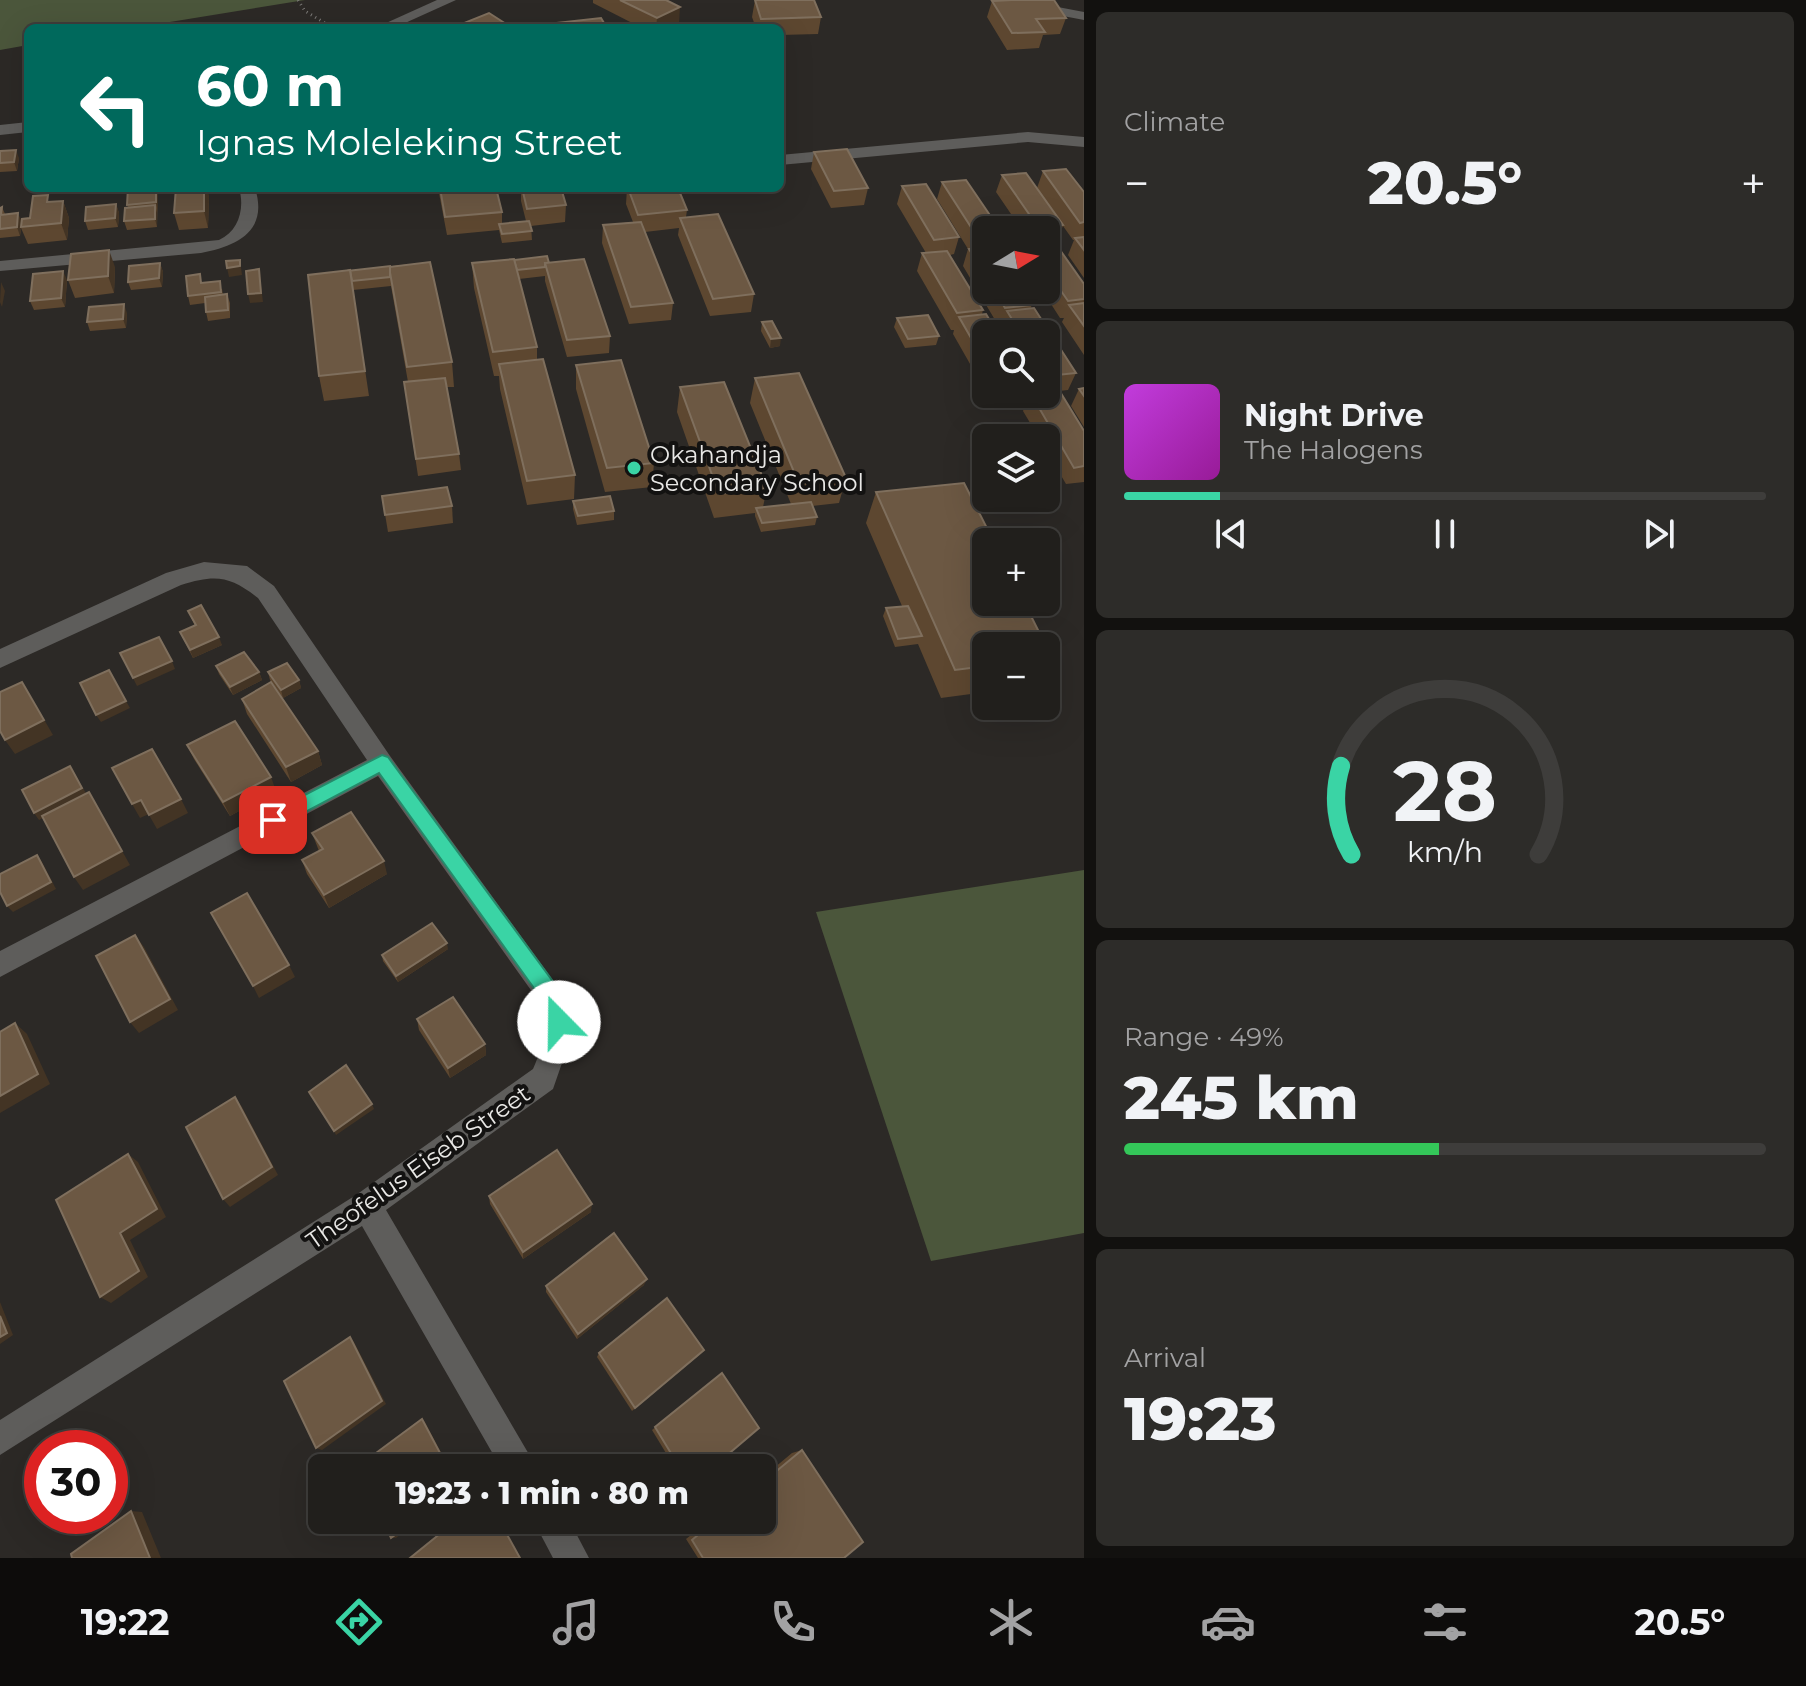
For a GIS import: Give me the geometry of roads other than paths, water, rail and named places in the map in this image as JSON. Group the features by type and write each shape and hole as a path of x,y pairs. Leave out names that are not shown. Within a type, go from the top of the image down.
{"street":[{"path":"404,24 449,0"},
{"path":"1000,0 1084,16"},
{"path":"0,130 24,127"},
{"path":"784,160 1028,137 1084,142"},
{"path":"0,266 201,248 233,239 247,220 249,192"},
{"name":"Theofelus Eiseb Street","path":"0,659 174,579 204,570 240,572 266,592 382,763 550,994 559,1022 558,1049 543,1079 367,1206 0,1439"},
{"path":"0,965 382,763"},
{"path":"367,1206 512,1454"},
{"path":"558,1534 572,1558"}],"place":[{"name":"Okahandja Secondary School","path":"634,468"}]}
